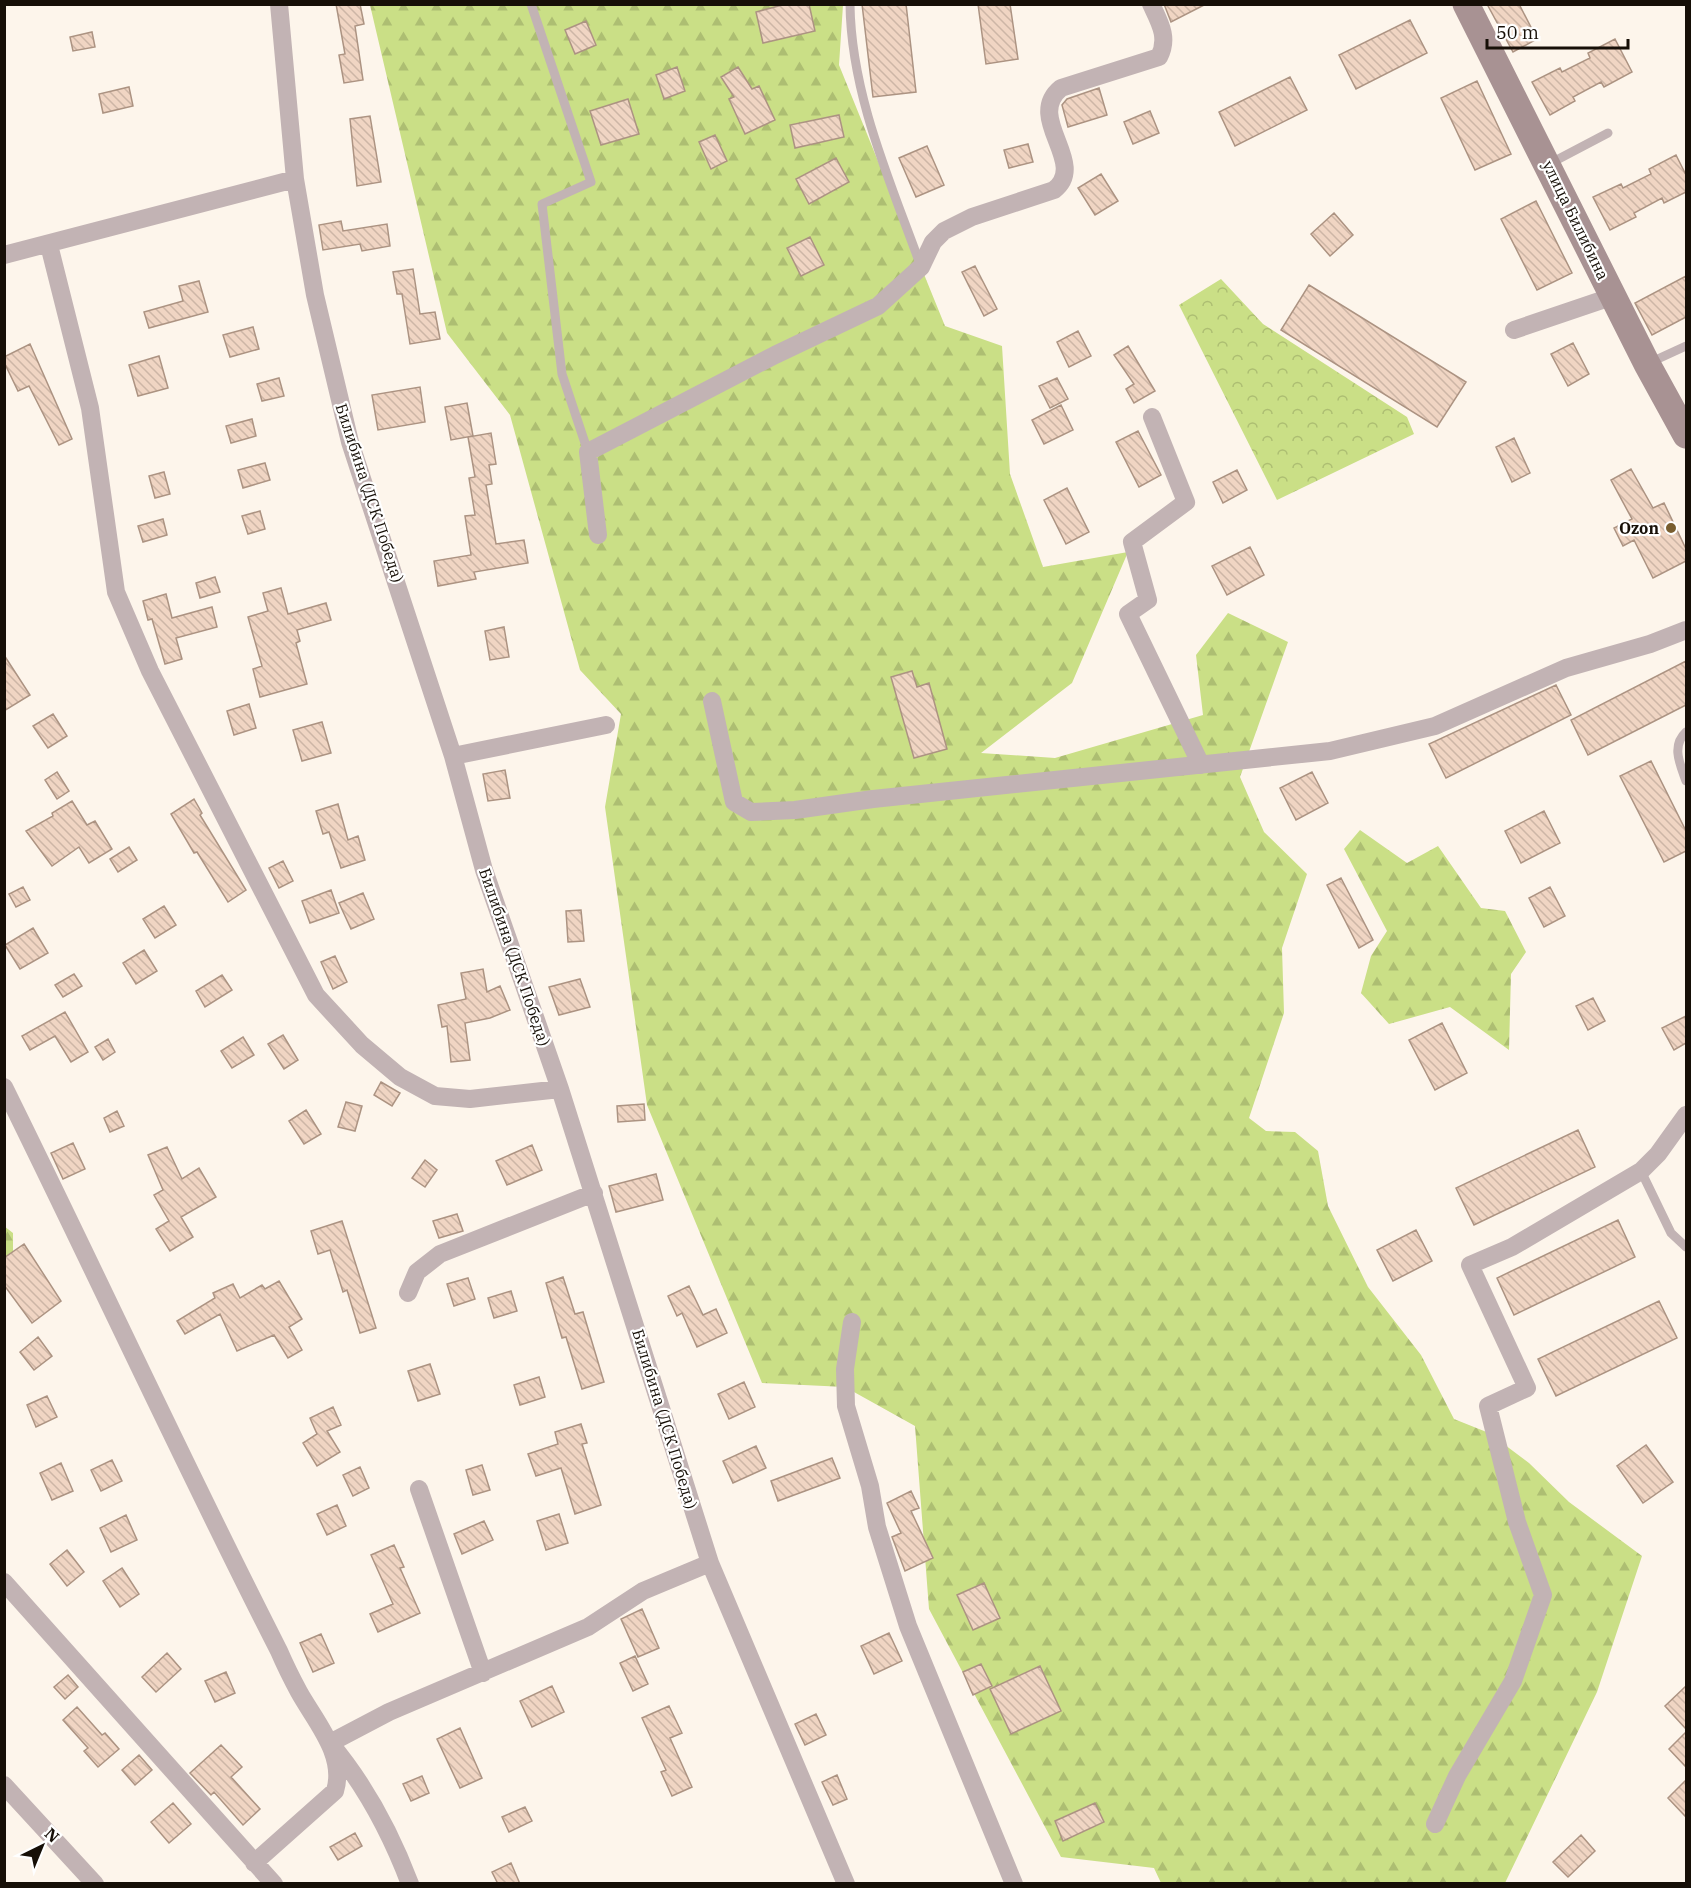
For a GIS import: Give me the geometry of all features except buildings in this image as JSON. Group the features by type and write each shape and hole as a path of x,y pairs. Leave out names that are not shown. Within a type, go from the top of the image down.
{"main road":[{"name":"улица Билибина","path":"1466,4 1549,164 1647,364 1686,435"}],"street":[{"name":"Билибина (ДСК Победа)","path":"279,4 295,179 315,295 350,442 453,756 484,870 594,1193 710,1563 846,1884"},
{"path":"598,535 588,452 775,355 878,306 909,281 921,267 933,242 944,231 972,217 1054,190 1062,184 1066,173 1047,108 1052,96 1061,88 1159,57 1165,46 1163,30 1151,4"},
{"path":"4,255 295,179"},
{"path":"49,245 90,408 116,592 150,671 316,995 362,1045 400,1077 435,1096 470,1099 560,1089"},
{"path":"1514,330 1614,296"},
{"path":"1152,417 1186,502 1132,542 1148,600 1128,614 1201,765"},
{"path":"712,701 734,802 751,812 795,810 873,799 1330,751 1435,726 1566,668 1650,644 1686,630"},
{"path":"453,756 606,725"},
{"path":"4,1087 111,1302 223,1541 299,1692 330,1743 356,1773 376,1806 410,1884"},
{"path":"1435,1824 1456,1776 1513,1681 1543,1595 1517,1522 1488,1406 1527,1388 1470,1265 1512,1247 1641,1172 1658,1154 1686,1115"},
{"path":"408,1293 417,1272 440,1254 594,1193"},
{"path":"852,1322 845,1369 846,1406 870,1486 877,1527 908,1626 1014,1884"},
{"path":"418,1490 483,1673"},
{"path":"330,1743 389,1712 588,1627 643,1592 710,1563"},
{"path":"4,1582 274,1884"},
{"path":"254,1863 334,1791 339,1778 330,1743"},
{"path":"4,1785 95,1884"}],"lane":[{"path":"531,4 591,182 542,204 562,374 588,452"},
{"path":"850,4 850,28 871,129 921,267"},
{"path":"1549,164 1608,133"},
{"path":"1647,364 1686,346"},
{"path":"1686,732 1677,748 1686,781"},
{"path":"1641,1172 1671,1233 1686,1247"}],"green space":[{"path":"370,5 843,5 839,65 945,326 1002,346 1010,474 1043,567 1128,552 1072,683 981,753 1055,758 1203,715 1196,655 1228,613 1288,642 1240,777 1264,832 1307,874 1282,948 1284,1013 1249,1118 1266,1131 1295,1132 1318,1151 1328,1206 1368,1287 1421,1355 1454,1419 1489,1433 1529,1463 1569,1502 1642,1556 1597,1692 1505,1883 1161,1883 1154,1868 1061,1857 929,1609 915,1426 845,1387 762,1383 647,1105 605,807 621,714 580,670 510,415 447,333"},
{"path":"1221,279 1263,324 1407,417 1414,434 1277,500 1179,305"},
{"path":"1360,830 1407,863 1438,846 1481,908 1505,911 1526,952 1511,974 1509,1050 1450,1007 1389,1024 1361,993 1371,956 1387,931 1344,849"},
{"path":"4,1226 13,1233 13,1256 4,1259"}],"place":[{"name":"Ozon","path":"1671,528"}]}
